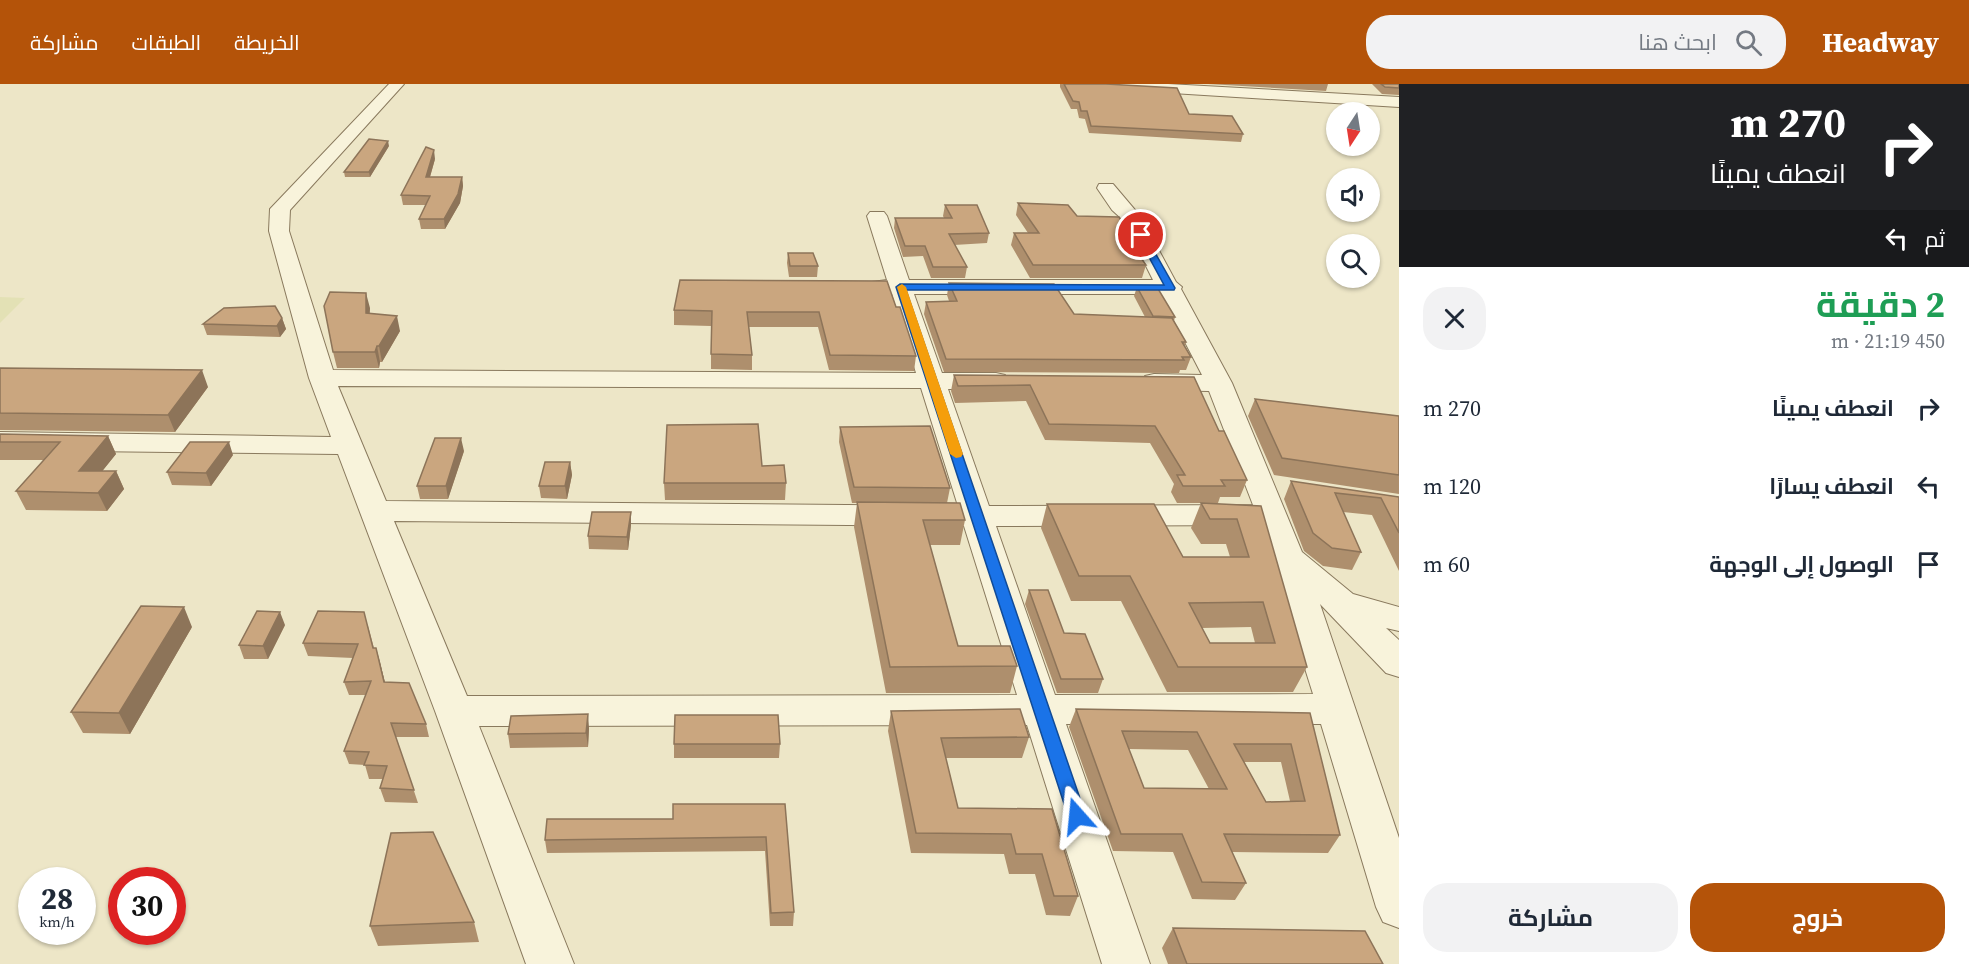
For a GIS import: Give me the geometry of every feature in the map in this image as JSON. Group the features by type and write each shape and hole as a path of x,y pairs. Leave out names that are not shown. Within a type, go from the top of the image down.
{"street":[{"path":"397,84 280,209 279,231 322,378 454,711 550,964"},
{"path":"1092,84 1399,102"},
{"path":"1106,188 1119,206 1131,217 1219,383 1288,557 1334,709 1399,907"},
{"path":"877,216 1126,964"},
{"path":"865,287 1170,288"},
{"path":"322,378 1015,381"},
{"path":"1135,382 1219,383"},
{"path":"0,441 350,446"},
{"path":"1260,484 1295,489"},
{"path":"376,511 978,516 1272,515"},
{"path":"1288,557 1341,603 1399,663"},
{"path":"1341,603 1399,619"},
{"path":"454,711 1334,709"}],"shaded area":[{"path":"0,297 25,298 0,323"}],"building":[{"path":"1064,84 1177,88 1189,114 1232,116 1243,134 1091,126 1087,111 1081,111 1079,102 1073,101"},
{"path":"1381,84 1399,84 1399,88 1385,87"},
{"path":"369,139 388,141 369,172 344,172"},
{"path":"426,147 434,150 426,177 462,177 458,194 444,219 419,219 430,196 401,195"},
{"path":"1018,203 1068,205 1077,216 1119,217 1132,241 1129,241 1146,265 1033,265 1014,233 1039,233"},
{"path":"945,205 977,205 989,233 949,234 967,267 933,267 925,246 905,246 895,218 952,218"},
{"path":"788,253 813,253 818,266 790,266"},
{"path":"680,280 887,281 896,307 900,307 916,356 830,355 819,312 747,312 752,355 711,354 712,311 674,310"},
{"path":"949,283 1054,284 1074,314 1172,318 1186,342 1182,342 1191,357 1182,357 1184,360 946,359 926,302 957,301"},
{"path":"1137,287 1157,287 1175,317 1153,316"},
{"path":"330,292 366,293 366,313 397,316 375,352 333,352 324,306"},
{"path":"275,306 282,318 277,326 203,324 224,308"},
{"path":"0,368 202,370 168,415 0,413"},
{"path":"954,375 1194,377 1219,431 1224,431 1247,480 1221,480 1225,486 1183,486 1177,475 1185,475 1155,426 1049,424 1030,385 958,386"},
{"path":"1255,399 1399,416 1399,475 1282,458"},
{"path":"758,424 762,466 784,465 786,483 664,483 667,425"},
{"path":"930,426 950,488 854,487 840,427"},
{"path":"0,434 108,436 79,471 116,471 98,493 16,491 60,442 0,442"},
{"path":"435,438 461,438 446,486 417,486"},
{"path":"190,442 229,442 206,473 167,472"},
{"path":"545,462 570,462 565,486 539,486"},
{"path":"1291,481 1399,497 1399,533 1381,498 1335,493 1361,552 1332,548 1313,533"},
{"path":"857,502 960,503 965,520 923,520 958,646 1010,646 1017,666 890,667"},
{"path":"1201,503 1261,506 1307,667 1178,667 1130,576 1079,576 1047,504 1154,504 1183,557 1249,557 1237,519 1210,519","holes":["1263,602 1275,643 1210,643 1189,603"]},
{"path":"592,512 631,512 627,537 588,536"},
{"path":"1029,590 1048,590 1064,633 1085,634 1103,679 1061,679"},
{"path":"141,606 184,607 119,713 71,712"},
{"path":"257,611 280,612 263,646 239,645"},
{"path":"318,611 364,612 384,682 409,683 426,724 391,723 414,790 380,788 387,766 364,765 369,752 344,751 371,681 344,682 358,644 303,643"},
{"path":"1020,709 1029,737 941,738 958,808 1052,809 1078,896 1054,896 1042,854 1016,854 1011,834 916,833 891,711"},
{"path":"1076,709 1310,713 1340,835 1224,834 1246,883 1202,882 1182,834 1121,834","holes":["1122,731 1197,732 1227,789 1144,788","1234,744 1291,744 1305,801 1266,802"]},
{"path":"588,714 586,733 508,734 511,716"},
{"path":"675,715 778,715 780,744 674,744"},
{"path":"673,804 785,804 794,912 771,913 766,837 545,840 547,819 673,819"},
{"path":"433,832 474,922 370,926 391,833"},
{"path":"1173,928 1365,931 1383,964 1187,964"}],"slow traffic":[{"path":"902,287 900,287 956,454"}],"route":[{"path":"1077,816 900,287 1170,288 1141,235"}]}
